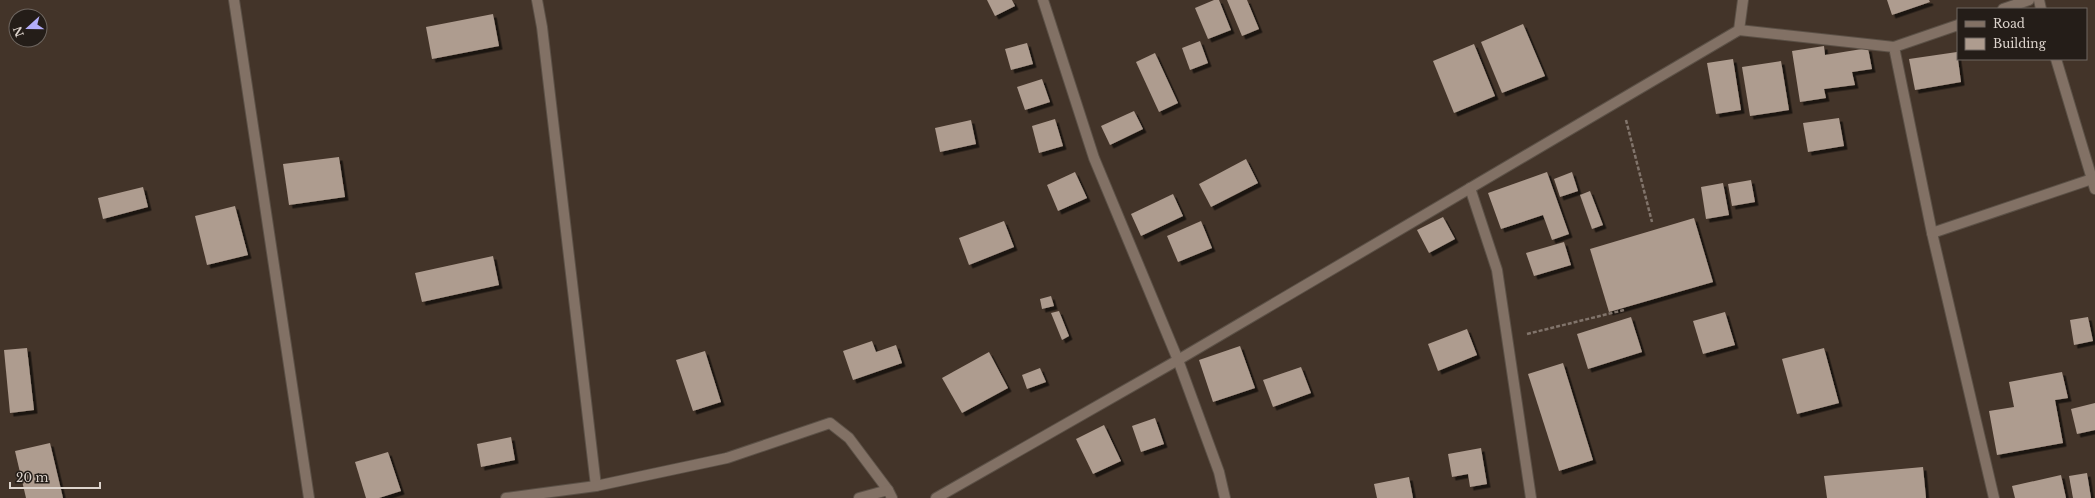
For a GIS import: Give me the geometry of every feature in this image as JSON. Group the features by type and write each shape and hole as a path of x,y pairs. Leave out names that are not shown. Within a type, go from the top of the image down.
{"street":[{"path":"234,0 309,498"},
{"path":"537,0 542,27 596,486"},
{"path":"1043,0 1094,158 1178,360 1219,472 1225,498"},
{"path":"1739,30 1743,0"},
{"path":"2006,8 2029,0"},
{"path":"936,498 1178,360 1739,30 1894,47 1957,25"},
{"path":"1894,47 1932,233 1994,498"},
{"path":"1932,233 2094,182 2056,60"},
{"path":"1470,188 1497,270 1531,498"},
{"path":"506,498 596,486 727,458 830,423 849,438 890,494 860,498"}],"path":[{"path":"1621,100 1652,222"},
{"path":"1507,338 1624,310"}],"building":[{"path":"987,0 1012,0 1015,6 995,16"},
{"path":"1214,0 1219,0 1231,30 1208,39 1195,8"},
{"path":"1227,0 1247,0 1259,29 1242,36"},
{"path":"1887,0 1929,0 1930,2 1892,15"},
{"path":"493,14 499,46 432,59 426,27"},
{"path":"1523,24 1545,76 1502,93 1481,42"},
{"path":"1200,41 1208,63 1190,70 1182,48"},
{"path":"1027,43 1033,64 1011,70 1005,49"},
{"path":"1474,44 1495,96 1454,113 1433,61"},
{"path":"1824,46 1825,55 1868,48 1872,69 1852,72 1855,85 1824,89 1826,98 1800,102 1792,51"},
{"path":"1957,52 1961,82 1915,90 1909,59"},
{"path":"1155,53 1178,103 1159,112 1136,62"},
{"path":"1733,59 1741,110 1716,114 1707,63"},
{"path":"1781,61 1789,110 1750,116 1742,67"},
{"path":"1042,79 1050,102 1025,110 1017,87"},
{"path":"1134,111 1143,129 1110,145 1101,126"},
{"path":"1839,118 1844,146 1808,152 1803,123"},
{"path":"1055,119 1063,146 1039,153 1032,126"},
{"path":"971,120 976,144 940,152 935,128"},
{"path":"339,157 345,197 289,205 283,164"},
{"path":"1246,159 1258,183 1211,207 1199,184"},
{"path":"1075,172 1087,198 1058,211 1047,185"},
{"path":"1547,172 1569,234 1552,240 1543,215 1501,229 1488,193"},
{"path":"1572,172 1578,191 1560,197 1554,179"},
{"path":"1751,180 1755,202 1732,206 1728,184"},
{"path":"1723,183 1729,215 1706,219 1701,187"},
{"path":"143,187 148,207 103,219 98,198"},
{"path":"1590,191 1603,225 1592,229 1580,195"},
{"path":"1173,194 1183,216 1141,236 1131,214"},
{"path":"235,206 248,255 207,265 195,216"},
{"path":"1443,217 1455,239 1429,253 1417,230"},
{"path":"1694,218 1713,282 1609,312 1590,249"},
{"path":"1004,221 1014,247 969,265 959,238"},
{"path":"1201,221 1212,248 1178,262 1167,236"},
{"path":"1564,242 1571,265 1534,276 1526,253"},
{"path":"493,256 499,285 422,302 415,273"},
{"path":"1051,296 1054,306 1042,309 1040,299"},
{"path":"1059,311 1069,336 1062,340 1051,313"},
{"path":"1725,312 1735,345 1703,354 1693,321"},
{"path":"1631,317 1642,352 1588,369 1577,334"},
{"path":"2088,317 2093,341 2074,345 2070,320"},
{"path":"1467,329 1477,355 1438,371 1428,344"},
{"path":"872,341 876,352 896,345 902,363 853,380 843,351"},
{"path":"1240,346 1255,388 1213,402 1199,360"},
{"path":"27,348 34,410 10,413 4,350"},
{"path":"1824,348 1839,403 1797,414 1782,359"},
{"path":"705,351 721,402 693,411 676,360"},
{"path":"989,352 1008,388 962,413 942,378"},
{"path":"1563,363 1593,460 1559,471 1528,374"},
{"path":"1301,367 1311,393 1273,407 1263,380"},
{"path":"1040,368 1046,382 1027,389 1022,375"},
{"path":"2062,372 2068,398 2055,400 2063,443 1997,455 1989,411 2014,407 2009,382"},
{"path":"2095,403 2095,430 2077,434 2071,409"},
{"path":"1155,418 1164,444 1141,452 1132,426"},
{"path":"1104,425 1121,461 1093,474 1076,439"},
{"path":"511,437 515,460 481,467 477,444"},
{"path":"50,443 63,498 26,498 15,451"},
{"path":"1481,448 1487,484 1470,487 1468,474 1452,477 1448,454"},
{"path":"388,452 401,491 379,498 366,498 355,462"},
{"path":"1923,467 1926,498 1827,498 1824,476"},
{"path":"2087,473 2091,498 2073,498 2069,476"},
{"path":"2061,475 2066,498 2015,498 2012,486"},
{"path":"1409,477 1413,498 1377,498 1374,484"}]}
